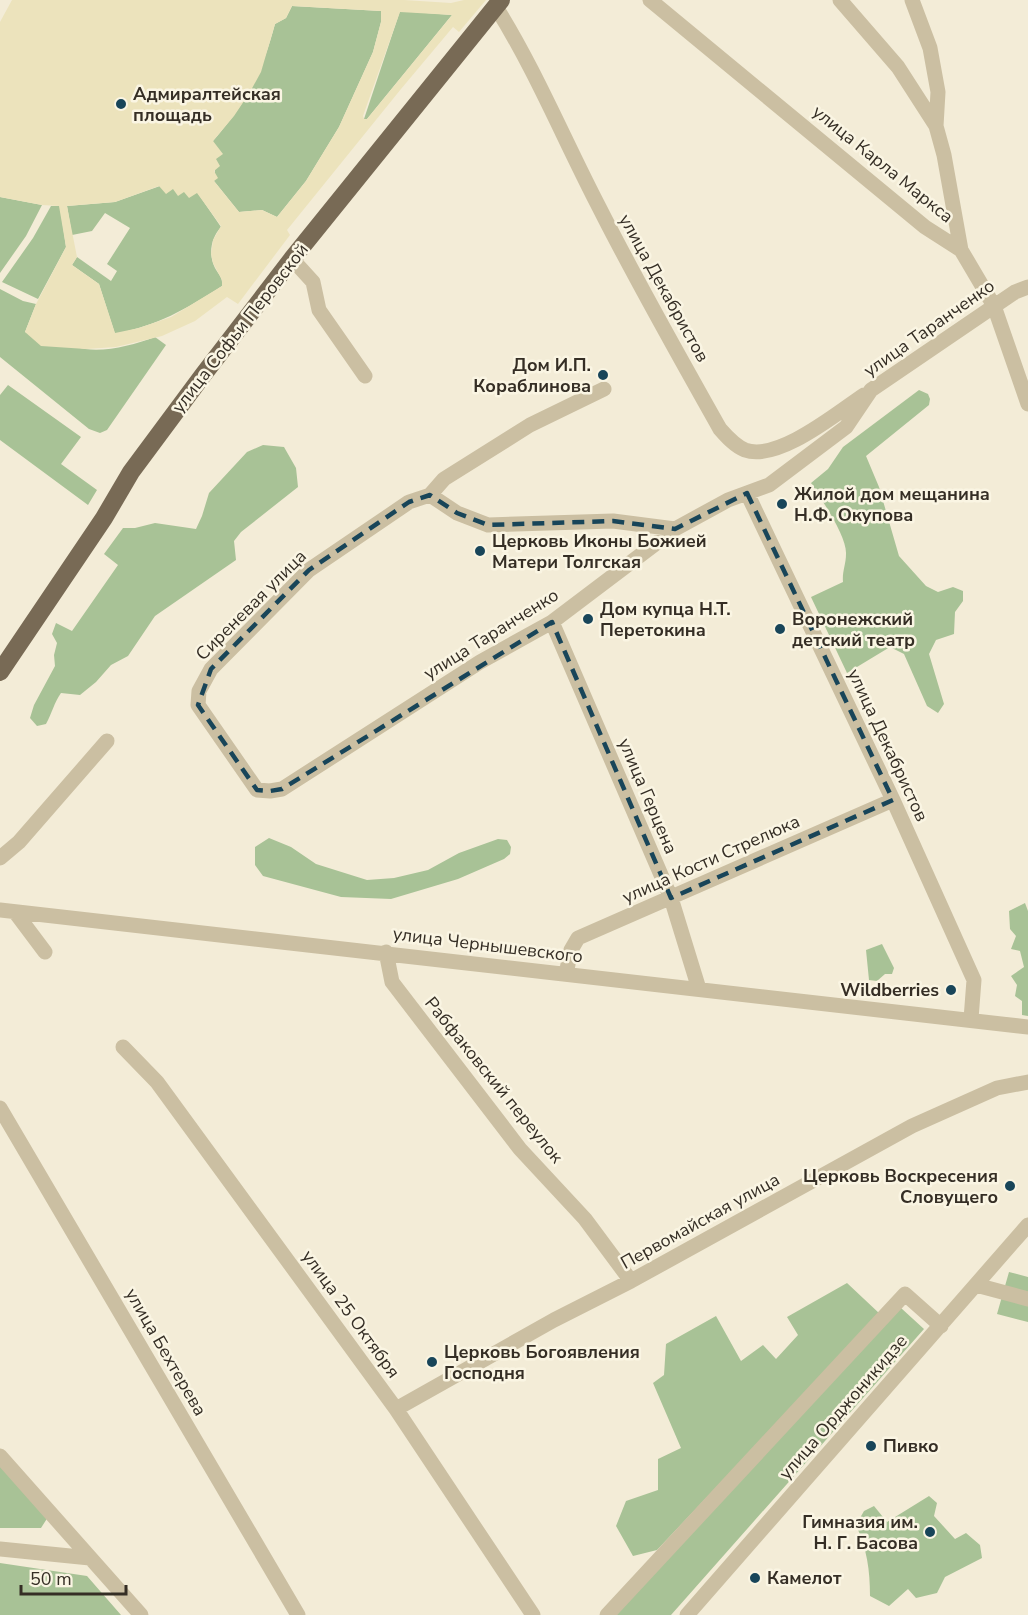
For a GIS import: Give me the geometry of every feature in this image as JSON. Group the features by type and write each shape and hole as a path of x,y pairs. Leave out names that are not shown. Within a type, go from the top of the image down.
{"main road":[{"name":"улица Софьи Перовской","path":"0,672 104,518 131,472 292,259 498,4"}],"street":[{"name":"улица Карла Маркса","path":"650,0 925,227 961,250 994,306 1028,404"},
{"path":"840,0 898,67 936,126 944,155 961,250"},
{"path":"912,0 930,48 938,92 936,126"},
{"name":"улица Декабристов","path":"498,4 652,310 720,429 732,442 745,450 761,452 789,445 871,390"},
{"path":"292,259 313,282 319,310 365,376"},
{"name":"улица Таранченко","path":"257,790 282,789 480,662 552,622 675,529 728,500 769,485 846,427 871,390 994,306 1028,287"},
{"name":"Сиреневая улица","path":"257,790 198,705 199,691 211,669 309,570 409,502 430,495 444,479 530,425 604,389"},
{"name":"улица Декабристов","path":"747,493 893,800 974,980 971,1019"},
{"path":"430,495 457,513 488,525 612,521 675,529"},
{"name":"улица Герцена","path":"552,622 670,898 699,989"},
{"path":"0,858 19,842 107,741"},
{"name":"улица Кости Стрелюка","path":"566,974 571,950 578,938 893,800"},
{"path":"7,911 45,952"},
{"name":"улица Чернышевского","path":"7,911 386,952 1028,1027"},
{"name":"Рабфаковский переулок","path":"386,952 392,982 520,1149 585,1219 631,1281"},
{"name":"улица 25 Октября","path":"123,1047 158,1082 396,1408 533,1615"},
{"name":"Первомайская улица","path":"396,1408 912,1126 998,1088 1028,1082"},
{"name":"улица Бехтерева","path":"0,1108 298,1615"},
{"name":"улица Орджоникидзе","path":"687,1615 1028,1225"},
{"path":"976,1285 1028,1299"},
{"name":"улица Орджоникидзе","path":"607,1615 905,1294 941,1326"},
{"path":"0,1456 141,1615"},
{"path":"0,1549 90,1558"}],"highlighted area":[{"path":"747,493 893,800 671,898 552,622 282,789 257,790 198,705 211,669 309,570 409,502 430,495 457,513 488,525 613,521 675,529"}],"green space":[{"path":"292,6 381,11 381,22 373,52 339,127 306,181 277,217 262,210 239,212 214,181 216,159 213,141 252,87 275,24 286,18"},
{"path":"400,11 452,15 367,119 364,119"},
{"path":"160,186 197,192 221,227 213,241 211,252 222,286 171,316 115,334 99,284 72,265 77,257 111,281 117,271 107,264 130,228 105,213 92,231 72,235 67,206 115,202"},
{"path":"0,197 42,205 26,236 0,273"},
{"path":"51,206 60,206 66,247 38,299 2,282 33,238"},
{"path":"0,289 23,301 36,304 25,332 85,349 102,350 120,347 155,337 166,345 107,430 100,433 89,429 0,357"},
{"path":"8,385 81,437 61,464 97,490 88,505 0,440 0,395"},
{"path":"919,390 928,394 929,405 866,456 879,487 899,556 926,586 938,592 953,587 963,591 963,601 955,612 954,634 936,640 929,654 944,704 938,713 927,706 904,654 890,647 847,673 811,597 843,582 846,554 838,528 811,483 828,469 843,447"},
{"path":"263,445 284,447 296,468 298,487 241,532 234,541 236,560 155,616 128,656 111,665 80,695 61,693 46,724 37,726 30,718 34,705 55,666 54,655 57,643 52,634 56,623 72,631 118,565 104,554 123,528 135,528 155,523 196,529 209,493 247,452"},
{"path":"269,838 291,847 316,864 367,880 394,878 428,870 459,853 498,839 507,840 511,847 510,854 504,859 458,879 391,899 341,897 263,876 255,865 255,847"},
{"path":"1025,903 1028,911 1028,1016 1022,1015 1022,1001 1015,996 1017,985 1011,976 1024,967 1020,951 1011,949 1016,936 1010,929 1009,911"},
{"path":"882,944 894,968 892,974 885,974 877,981 869,980 866,950"},
{"path":"1009,1272 1028,1277 1028,1322 997,1314"},
{"path":"847,1283 880,1314 657,1550 633,1556 616,1526 626,1501 658,1490 658,1459 681,1448 653,1383 664,1375 666,1344 716,1316 741,1361 763,1345 776,1359 798,1335 787,1317"},
{"path":"901,1308 924,1329 671,1615 613,1615"},
{"path":"0,1465 48,1517 41,1528 0,1528"},
{"path":"929,1496 937,1503 934,1516 955,1539 966,1533 980,1545 982,1558 945,1577 937,1593 916,1598 908,1589 889,1606 870,1596 867,1560 856,1525 864,1511 874,1506 887,1522"},
{"path":"0,1563 87,1576 121,1615 0,1615"}],"shaded area":[{"name":"Адмиралтейская площадь","path":"12,0 404,0 451,3 464,0 486,0 459,32 453,27 401,89 287,230 290,235 238,304 227,297 195,321 162,336 116,347 86,349 41,346 25,332 36,304 66,247 59,206 0,197 0,22","holes":["292,6 381,11 381,22 373,52 339,127 306,181 277,217 262,210 239,212 214,181 218,178 214,171 220,166 216,159 223,154 213,141 250,92 261,72 275,24 286,18","400,12 452,15 367,119 364,119 363,116","159,186 166,194 173,189 178,196 184,192 189,198 197,193 221,226 213,240 211,254 222,280 222,286 171,317 115,333 99,284 72,265 77,257 67,206 115,202"]}],"place":[{"name":"Адмиралтейская площадь","path":"121,104"},
{"name":"Дом И.П. Кораблинова","path":"603,375"},
{"name":"Жилой дом мещанина Н.Ф. Окупова","path":"782,504"},
{"name":"Церковь Иконы Божией Матери Толгская","path":"480,551"},
{"name":"Дом купца Н.Т. Перетокина","path":"588,619"},
{"name":"Воронежский детский театр","path":"780,629"},
{"name":"Wildberries","path":"951,990"},
{"name":"Церковь Воскресения Словущего","path":"1010,1186"},
{"name":"Церковь Богоявления Господня","path":"432,1362"},
{"name":"Пивко","path":"871,1446"},
{"name":"Гимназия им. Н. Г. Басова","path":"930,1532"},
{"name":"Камелот","path":"755,1578"}]}
